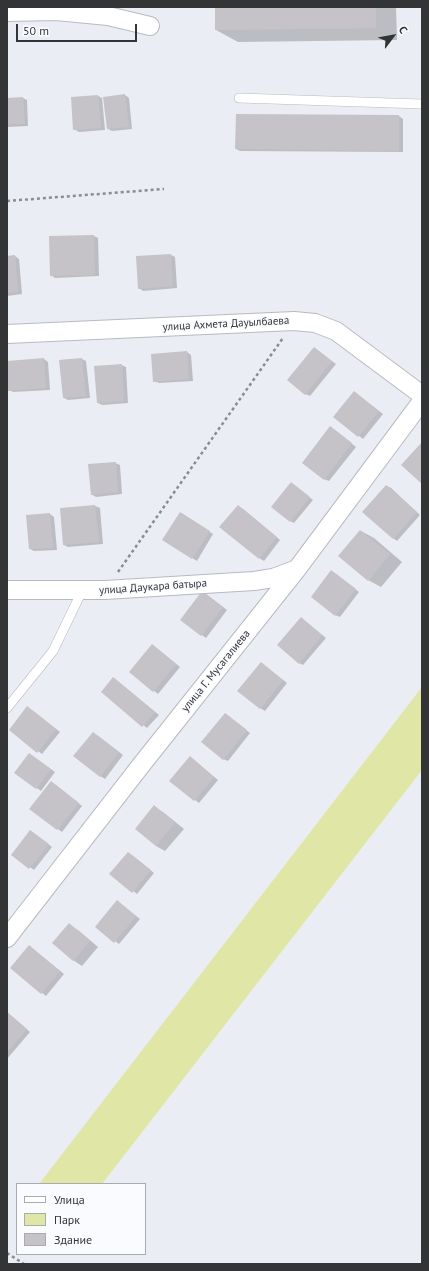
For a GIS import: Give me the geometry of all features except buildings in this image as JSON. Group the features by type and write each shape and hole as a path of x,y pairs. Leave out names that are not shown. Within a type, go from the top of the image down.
{"street":[{"path":"7,12 56,11 108,16 150,26"},
{"name":"улица Ахмета Дауылбаева","path":"7,334 294,321 315,323 336,331 422,395"},
{"name":"улица Г. Мусагалиева","path":"7,938 142,764 297,569 422,401"},
{"name":"улица Даукара батыра","path":"7,590 82,591 254,581 273,578 297,569"}],"lane":[{"path":"239,98 422,104"},
{"path":"7,708 53,651 82,591"}],"path":[{"path":"7,201 164,189"},
{"path":"104,590 240,400 294,321"},
{"path":"7,1254 24,1264"}],"green space":[{"path":"422,687 422,770 103,1183 40,1183"}]}
